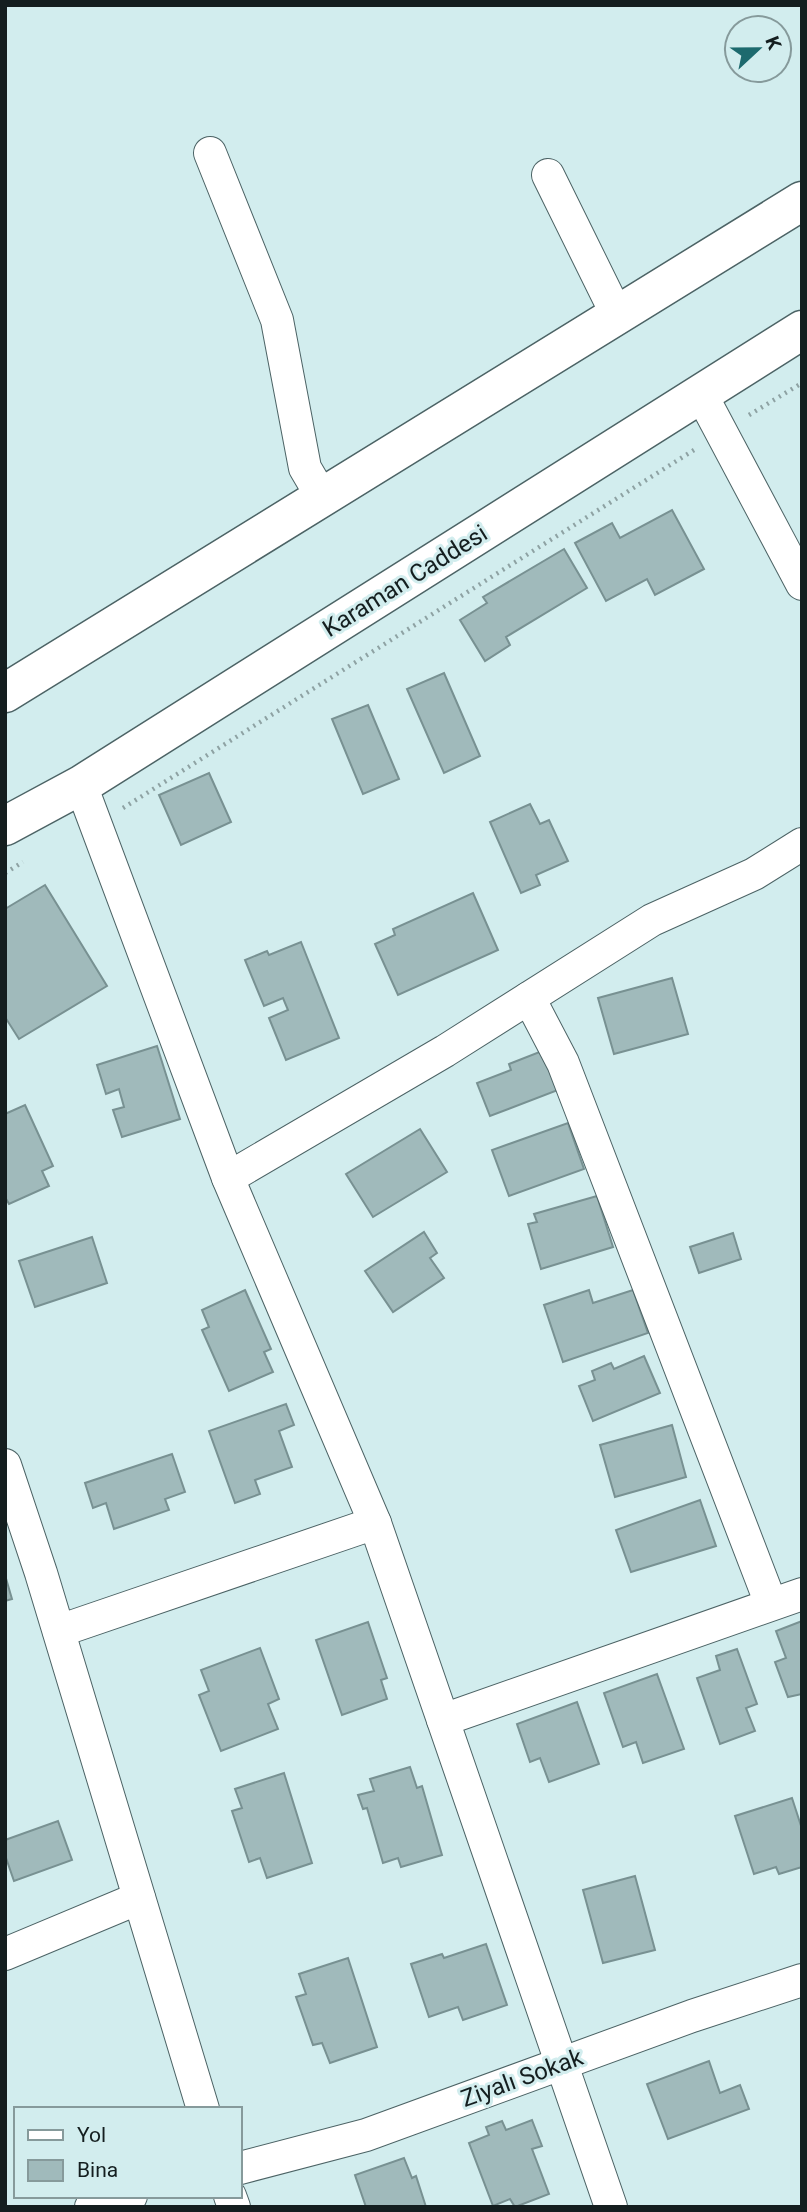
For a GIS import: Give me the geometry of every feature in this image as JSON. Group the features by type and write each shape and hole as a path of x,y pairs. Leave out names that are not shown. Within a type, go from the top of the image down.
{"highway":[{"path":"5,693 802,201"},
{"name":"Karaman Caddesi","path":"5,826 81,785 802,330"}],"street":[{"path":"210,153 277,320 305,468 322,498"},
{"path":"548,175 617,315"},
{"path":"701,394 802,584"},
{"path":"81,785 228,1178 375,1523 611,2207"},
{"path":"228,1178 529,998 652,920 754,874 802,844"},
{"path":"529,998 563,1063 771,1604"},
{"path":"5,1465 59,1631 202,2107"},
{"path":"59,1631 375,1523"},
{"path":"443,1720 802,1594"},
{"path":"5,1954 139,1898"},
{"name":"Ziyalı Sokak","path":"242,2167 366,2135 692,2016 802,1980"},
{"path":"91,2207 124,2198"}],"path":[{"path":"743,418 802,383"},
{"path":"127,806 689,453"}],"building":[{"path":"672,510 704,569 655,595 647,579 606,601 575,543 612,523 620,538"},
{"path":"564,549 587,588 506,637 510,645 485,661 460,620 487,603 483,597"},
{"path":"444,673 480,756 444,773 407,689"},
{"path":"368,705 399,779 363,794 332,719"},
{"path":"209,773 231,822 181,845 159,795"},
{"path":"530,804 540,824 549,820 568,861 536,875 540,885 521,893 490,822"},
{"path":"45,885 107,986 19,1039 5,1017 5,909"},
{"path":"473,893 498,950 398,995 375,944 395,935 393,929"},
{"path":"301,942 339,1038 286,1060 269,1018 288,1010 283,998 264,1006 245,960 267,951 269,955"},
{"path":"672,978 688,1034 614,1054 598,998"},
{"path":"157,1046 180,1119 122,1137 113,1110 124,1107 119,1089 106,1094 97,1065"},
{"path":"542,1051 558,1090 490,1116 477,1083 511,1070 509,1064"},
{"path":"25,1105 53,1166 42,1171 49,1186 9,1204 5,1197 5,1114"},
{"path":"568,1123 584,1169 509,1196 492,1150"},
{"path":"420,1129 447,1172 373,1217 346,1174"},
{"path":"597,1196 613,1247 541,1269 528,1224 537,1222 534,1214"},
{"path":"424,1232 437,1253 430,1258 444,1278 393,1312 365,1271"},
{"path":"733,1233 741,1259 699,1273 690,1247"},
{"path":"92,1237 107,1283 35,1307 19,1261"},
{"path":"245,1290 271,1349 264,1352 273,1372 229,1391 202,1330 209,1327 202,1310"},
{"path":"589,1290 593,1303 633,1290 648,1333 563,1362 544,1305"},
{"path":"644,1356 660,1393 593,1421 579,1386 595,1380 592,1371 611,1363 614,1369"},
{"path":"286,1404 294,1425 279,1431 292,1467 255,1480 260,1494 235,1503 209,1431"},
{"path":"672,1425 686,1477 615,1497 600,1445"},
{"path":"172,1454 185,1492 165,1499 169,1510 114,1529 106,1503 93,1508 85,1483"},
{"path":"700,1500 716,1546 631,1572 616,1530"},
{"path":"5,1575 12,1599 5,1601"},
{"path":"802,1621 802,1694 788,1697 775,1662 786,1658 776,1631"},
{"path":"368,1622 387,1678 381,1680 387,1699 342,1715 316,1640"},
{"path":"260,1648 279,1699 268,1704 278,1729 221,1751 199,1695 209,1691 201,1670"},
{"path":"737,1649 757,1704 746,1708 755,1731 720,1744 697,1678 720,1670 716,1656"},
{"path":"657,1674 684,1749 643,1763 636,1742 623,1747 604,1693"},
{"path":"577,1702 599,1764 549,1782 540,1758 530,1762 517,1724"},
{"path":"410,1767 417,1788 422,1786 442,1855 401,1867 398,1858 383,1863 367,1808 363,1809 358,1795 374,1791 370,1779"},
{"path":"284,1773 312,1863 267,1878 260,1858 249,1862 232,1811 242,1808 235,1789"},
{"path":"792,1798 802,1829 802,1867 779,1874 776,1867 754,1874 735,1816"},
{"path":"58,1821 72,1860 14,1881 5,1855 5,1840"},
{"path":"635,1876 655,1950 603,1963 583,1890"},
{"path":"486,1944 507,2005 463,2020 458,2007 429,2017 411,1964 442,1954 444,1958"},
{"path":"348,1958 377,2047 330,2063 322,2043 313,2045 296,1997 306,1994 299,1974"},
{"path":"709,2061 720,2093 740,2085 749,2109 668,2139 647,2084"},
{"path":"532,2120 542,2146 532,2149 549,2194 515,2207 510,2199 493,2206 469,2143 489,2135 486,2127 502,2121 506,2130"},
{"path":"404,2158 412,2178 416,2176 426,2207 366,2207 355,2175"}]}
